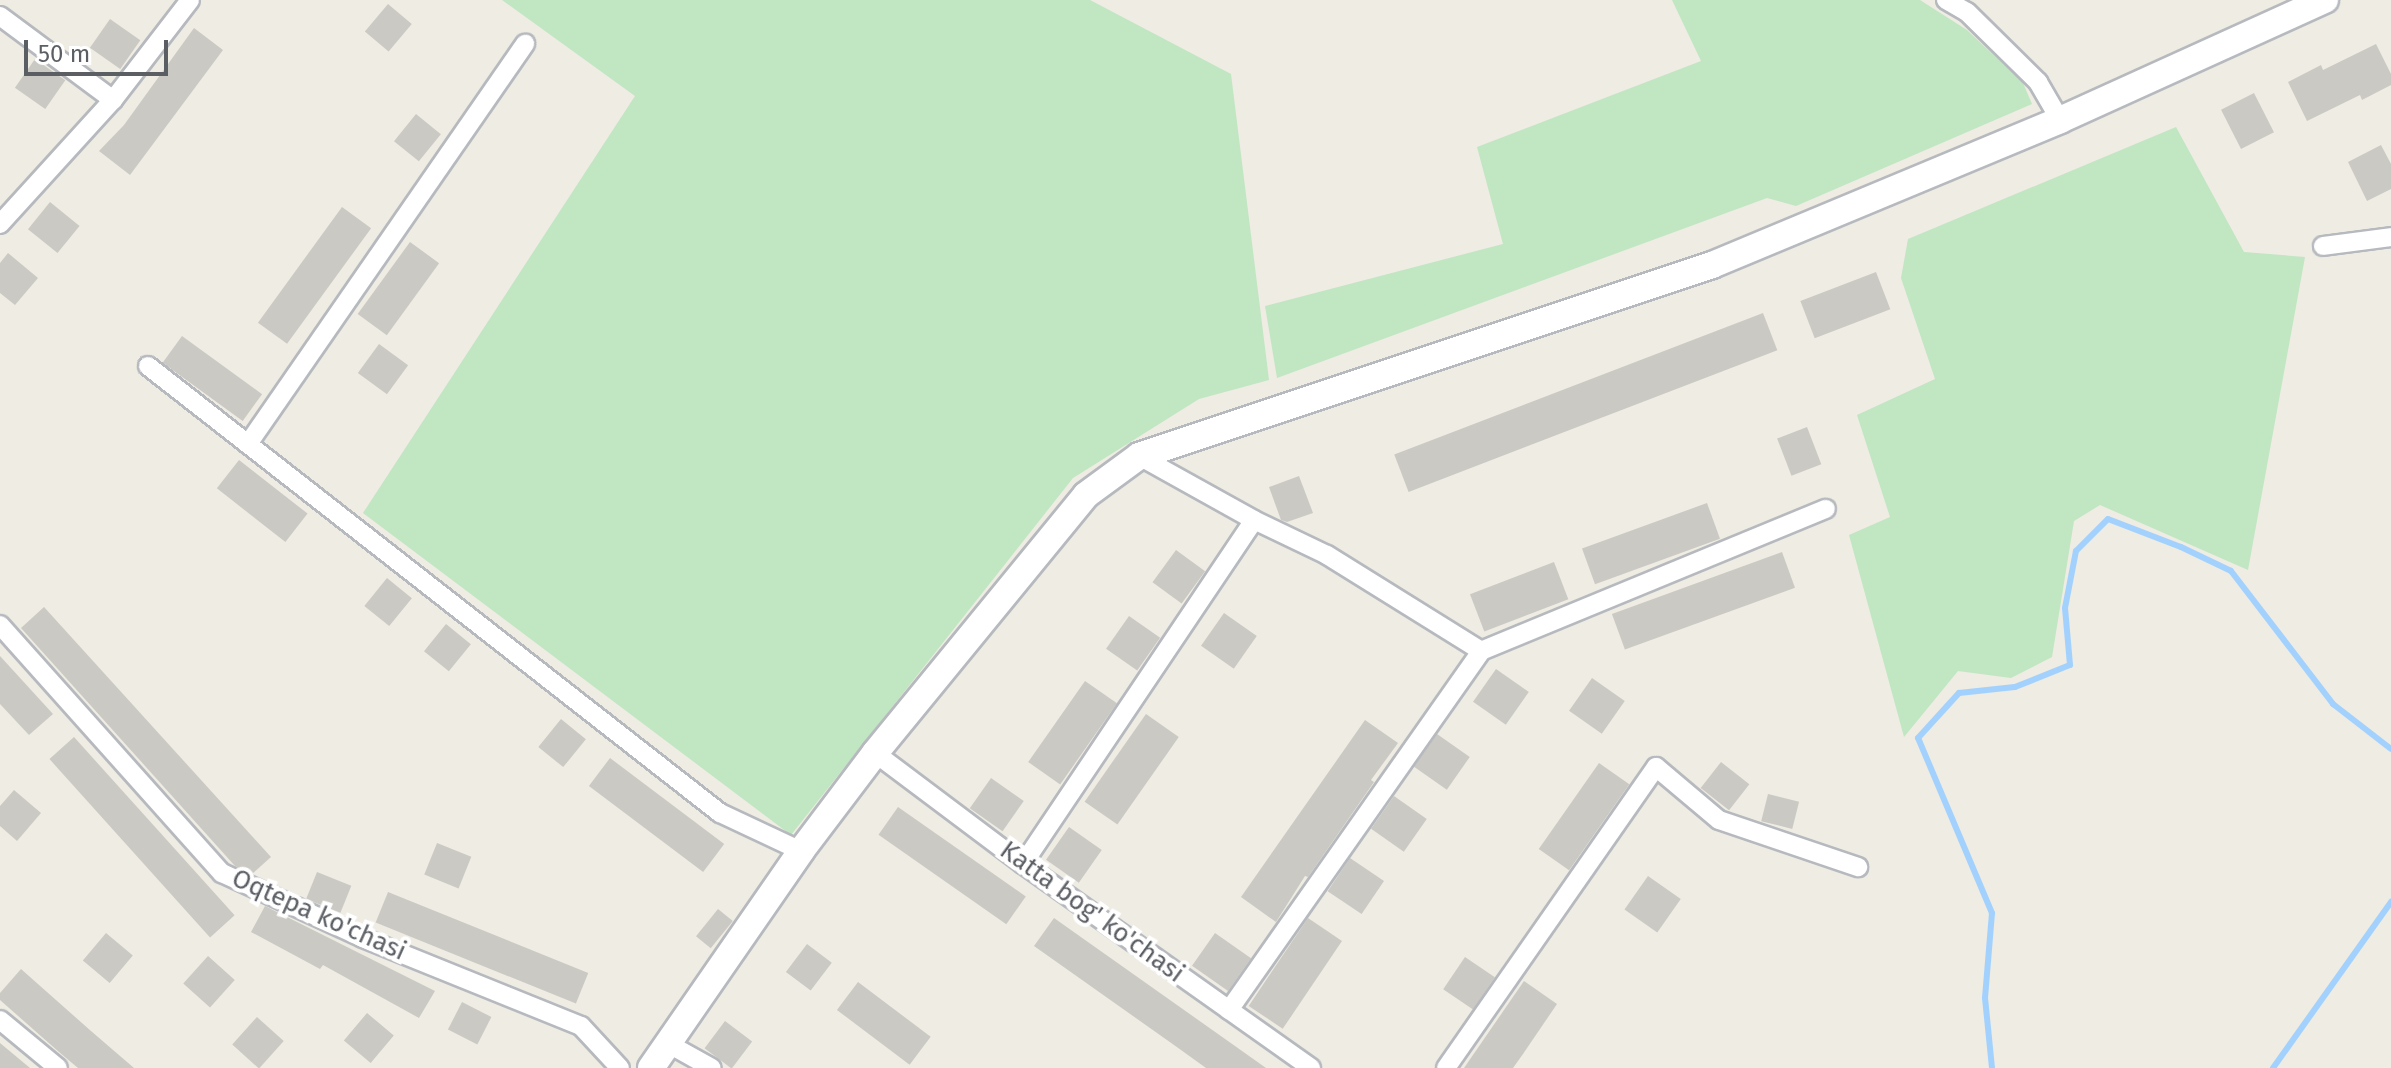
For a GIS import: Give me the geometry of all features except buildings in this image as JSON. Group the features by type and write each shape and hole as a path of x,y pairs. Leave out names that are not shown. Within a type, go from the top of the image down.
{"main road":[{"path":"659,1060 801,851 875,753 1086,495 1139,456 1712,265 2060,120 2325,0"}],"street":[{"path":"0,224 113,100 190,0"},
{"path":"1946,0 1967,12 2038,82 2060,120"},
{"path":"0,16 113,100"},
{"path":"248,444 525,44"},
{"path":"2323,246 2391,237"},
{"path":"148,366 720,813 801,851"},
{"path":"1139,456 1254,520 1327,555 1481,651"},
{"path":"1229,1010 1481,651 1826,509"},
{"path":"1023,864 1254,520"},
{"name":"Oqtepa ko'chasi","path":"0,625 222,873 363,938 581,1026 620,1068"},
{"name":"Katta bog' ko'chasi","path":"875,753 1023,864 1311,1068"},
{"path":"1446,1068 1656,767 1719,820 1858,867"},
{"path":"0,1020 58,1068"},
{"path":"659,1060 712,1068"}],"green space":[{"path":"502,0 1090,0 1231,74 1269,380 1199,399 1073,478 791,835 363,513 635,96"},
{"path":"1672,0 1920,0 1967,30 2023,83 2032,104 1796,206 1767,198 1277,378 1265,306 1503,244 1477,147 1701,61"},
{"path":"2176,127 2244,252 2305,257 2248,570 2100,505 2074,521 2052,657 2011,678 1958,671 1904,737 1849,535 1890,517 1857,415 1935,379 1901,278 1908,239"}],"waterway":[{"path":"1992,1068 1985,998 1992,913 1918,738 1959,693 2015,687 2070,665 2065,608 2076,551 2108,519 2181,547 2231,571 2333,704 2391,749"},
{"path":"2273,1068 2391,902"}]}
